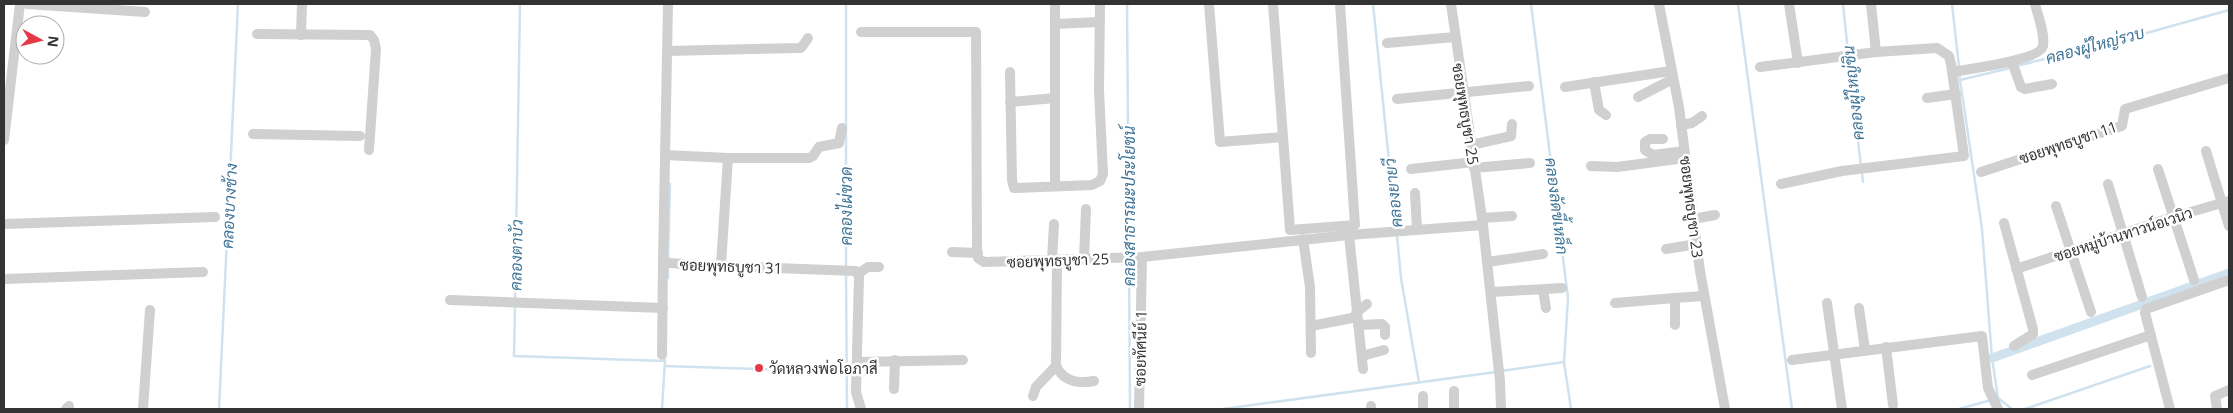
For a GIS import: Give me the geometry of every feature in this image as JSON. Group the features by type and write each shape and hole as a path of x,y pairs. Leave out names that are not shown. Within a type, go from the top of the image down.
{"street":[{"path":"4,140 20,4"},
{"path":"27,4 145,12"},
{"path":"301,35 302,4"},
{"name":"ซอยพุทธบูชา 31","path":"668,4 665,155 666,262 851,271"},
{"path":"1055,4 1056,186"},
{"path":"1010,72 1012,184 1014,188 1092,185 1101,179 1103,174 1099,90 1100,4"},
{"path":"1209,4 1220,142 1284,137"},
{"path":"1273,4 1290,230 1355,225 1340,4"},
{"name":"ซอยพุทธบูชา 25","path":"1451,4 1454,37 1491,292 1501,409"},
{"name":"ซอยพุทธบูชา 23","path":"1659,4 1681,126 1704,296 1725,409"},
{"path":"1789,4 1798,63"},
{"path":"1870,4 1876,52"},
{"path":"1952,71 2012,62 2038,54 2042,48 2043,39 2035,4"},
{"path":"1054,24 1100,22"},
{"path":"861,32 976,32 978,253 952,252"},
{"path":"257,34 370,35 374,40 376,49 369,150"},
{"path":"1387,43 1454,37"},
{"path":"667,51 801,48 808,38"},
{"path":"1760,67 1876,52 1936,48 1949,56 1952,71 1964,156 1842,171 1781,184"},
{"path":"2012,62 2021,87 2025,89 2052,84"},
{"path":"1565,87 1594,82 1672,75"},
{"path":"1638,97 1672,75"},
{"name":"ซอยพุทธบูชา 11","path":"1981,172 2122,126 2125,110 2229,78"},
{"path":"1594,82 1599,110 1606,115"},
{"path":"1397,99 1529,86"},
{"path":"1927,98 1956,94"},
{"path":"1010,102 1055,98"},
{"path":"1681,126 1692,123 1702,116"},
{"path":"1471,146 1511,136 1512,124"},
{"path":"665,155 728,158 809,158 813,156 819,147 839,143 842,128"},
{"path":"253,134 360,136"},
{"path":"1663,139 1650,139 1645,142 1645,150 1653,155 1685,155"},
{"path":"2206,151 2226,202 2229,226"},
{"path":"1591,166 1617,167 1685,155"},
{"path":"721,266 728,158"},
{"path":"1411,169 1530,163"},
{"path":"2158,169 2194,280"},
{"path":"2108,184 2142,298"},
{"path":"1415,193 1417,229"},
{"name":"ซอยหมู่บ้านทาวน์อเวนิว","path":"2016,269 2173,217 2226,202"},
{"path":"2056,206 2091,312"},
{"path":"1084,259 1086,209"},
{"path":"1693,219 1715,215"},
{"path":"1482,222 1512,216"},
{"path":"4,224 215,217"},
{"name":"ซอยพุทธบูชา 25","path":"978,253 978,258 984,262 1142,257 1482,222"},
{"path":"2004,223 2033,334 2014,346"},
{"path":"1054,224 1056,366 1060,374 1074,382 1094,381"},
{"path":"1350,235 1357,318 1364,369"},
{"path":"1303,239 1309,275 1311,353"},
{"path":"1666,249 1696,244"},
{"path":"1487,262 1543,254"},
{"name":"ซอยทัศนีย์ 1","path":"1138,405 1142,257"},
{"path":"662,355 662,308 666,262"},
{"path":"859,405 856,392 858,362 851,271 868,267 879,267"},
{"path":"4,279 203,272"},
{"path":"2170,409 2146,309 2229,280"},
{"path":"1491,292 1562,288"},
{"path":"1543,290 1546,308"},
{"path":"1615,303 1704,296"},
{"path":"1675,298 1675,325"},
{"path":"450,300 662,308"},
{"path":"1827,303 1842,409"},
{"path":"1357,318 1366,304"},
{"path":"1860,308 1865,350"},
{"path":"143,409 150,310"},
{"path":"1311,326 1357,318 1382,324 1385,327 1385,335"},
{"path":"1792,360 1982,336 1988,388 1998,409"},
{"path":"2032,375 2151,336"},
{"path":"1886,347 1893,406"},
{"path":"1362,356 1384,350"},
{"path":"894,389 895,360"},
{"path":"858,362 963,360"},
{"path":"1033,396 1036,386 1056,366"},
{"path":"2217,409 2214,400 2216,395 2229,390"},
{"path":"1454,391 1454,409"},
{"path":"1423,396 1423,409"}],"waterway":[{"name":"คลองบางช้าง","path":"219,409 238,4"},
{"name":"คลองตาบัว","path":"515,300 520,4"},
{"name":"คลองไผ่ขวด","path":"846,4 846,268"},
{"name":"คลองสาธารณะประโยชน์","path":"1127,4 1129,255"},
{"name":"คลองยายวี","path":"1373,4 1396,230"},
{"name":"คลองลัดขี้เหล็ก","path":"1531,4 1568,298 1564,362 1571,409"},
{"path":"1738,4 1792,409"},
{"name":"คลองผู้ใหญ่ชิน","path":"1843,4 1848,52"},
{"path":"1952,4 1959,67"},
{"name":"คลองผู้ใหญ่รวบ","path":"2016,66 2118,41 2229,10"},
{"name":"คลองผู้ใหญ่ชิน","path":"1848,57 1861,166"},
{"name":"คลองผู้ใหญ่รวบ","path":"1960,80 2010,68"},
{"path":"1959,73 1982,229 1992,358 1998,398 1996,398"},
{"name":"คลองผู้ใหญ่ชิน","path":"1862,172 1863,182"},
{"path":"668,260 670,184"},
{"name":"คลองยายวี","path":"1397,235 1401,278 1419,382"},
{"name":"คลองสาธารณะประโยชน์","path":"1129,261 1130,409"},
{"path":"668,266 668,278"},
{"name":"คลองไผ่ขวด","path":"846,273 847,409"},
{"path":"1992,358 2229,273"},
{"name":"คลองตาบัว","path":"515,306 514,356 665,361"},
{"path":"662,409 665,360"},
{"path":"1501,371 1564,362"},
{"path":"665,366 847,372"},
{"path":"2025,409 2150,366"},
{"path":"1223,409 1496,372"},
{"path":"1998,398 2012,409"},
{"path":"1959,409 1991,400"}],"place":[{"name":"วัดหลวงพ่อโอภาสี","path":"759,368"}]}
